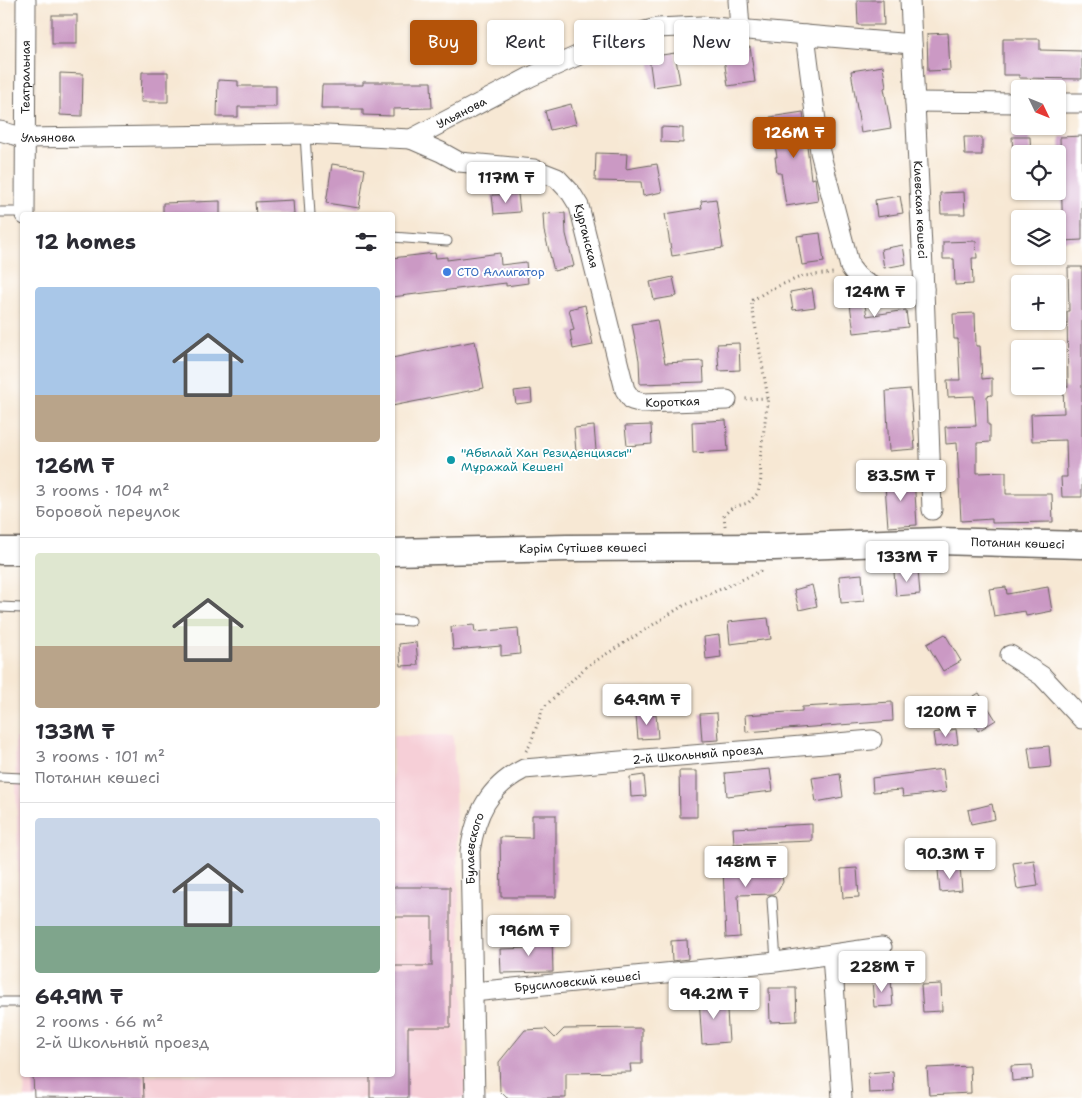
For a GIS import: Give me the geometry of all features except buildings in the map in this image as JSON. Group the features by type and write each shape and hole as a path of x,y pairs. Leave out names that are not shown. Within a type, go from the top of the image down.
{"main road":[{"name":"Потанин көшесі","path":"773,556 940,542 1082,545"},
{"name":"Кәрім Сүтішев көшесі","path":"395,552 568,548 726,548 773,556"},
{"path":"0,551 20,551"}],"street":[{"name":"Театральная","path":"25,212 26,0"},
{"path":"738,0 739,20"},
{"name":"Киевская көшесі","path":"910,0 924,289 932,510"},
{"name":"Ульянова","path":"0,131 25,138 305,134 412,139 530,77 615,39 657,28 674,27"},
{"name":"Ульянова","path":"749,30 912,44"},
{"path":"805,34 820,152 850,267 864,282 887,291 898,292 924,289"},
{"path":"915,102 1011,103"},
{"path":"1066,103 1082,103"},
{"name":"Курганская","path":"412,139 459,162 534,169 557,178 571,193 579,206 625,390"},
{"name":"Короткая","path":"625,390 632,400 643,404 727,400"},
{"path":"1010,655 1042,676 1082,719"},
{"name":"2-й Школьный проезд","path":"516,773 872,740"},
{"name":"Булаевского","path":"475,1098 470,851 479,814 494,791 516,773"},
{"name":"Брусиловский көшесі","path":"473,992 776,962 882,947"},
{"path":"832,955 842,1098"}],"lane":[{"path":"305,134 310,212"},
{"path":"0,212 20,214"},
{"path":"395,237 447,241"},
{"path":"0,607 20,608"},
{"path":"395,620 411,622"},
{"path":"0,777 20,778"},
{"path":"772,900 776,962"},
{"path":"0,1002 20,1002"}],"path":[{"path":"726,548 724,515 733,507 748,503 758,493 761,479 760,460 768,398 751,301 803,276 829,275 850,267"},
{"path":"727,400 768,398"},
{"path":"516,773 530,746 543,708 586,667 681,607 773,556"}],"shaded area":[{"path":"453,735 466,1098 25,1098 24,1077 395,1077 395,736"},
{"path":"15,738 20,738 20,943"}],"place":[{"name":"СТО Аллигатор","path":"447,272"},
{"name":"\"Абылай Хан Резиденциясы\" Мұражай Кешені","path":"451,460"}]}
